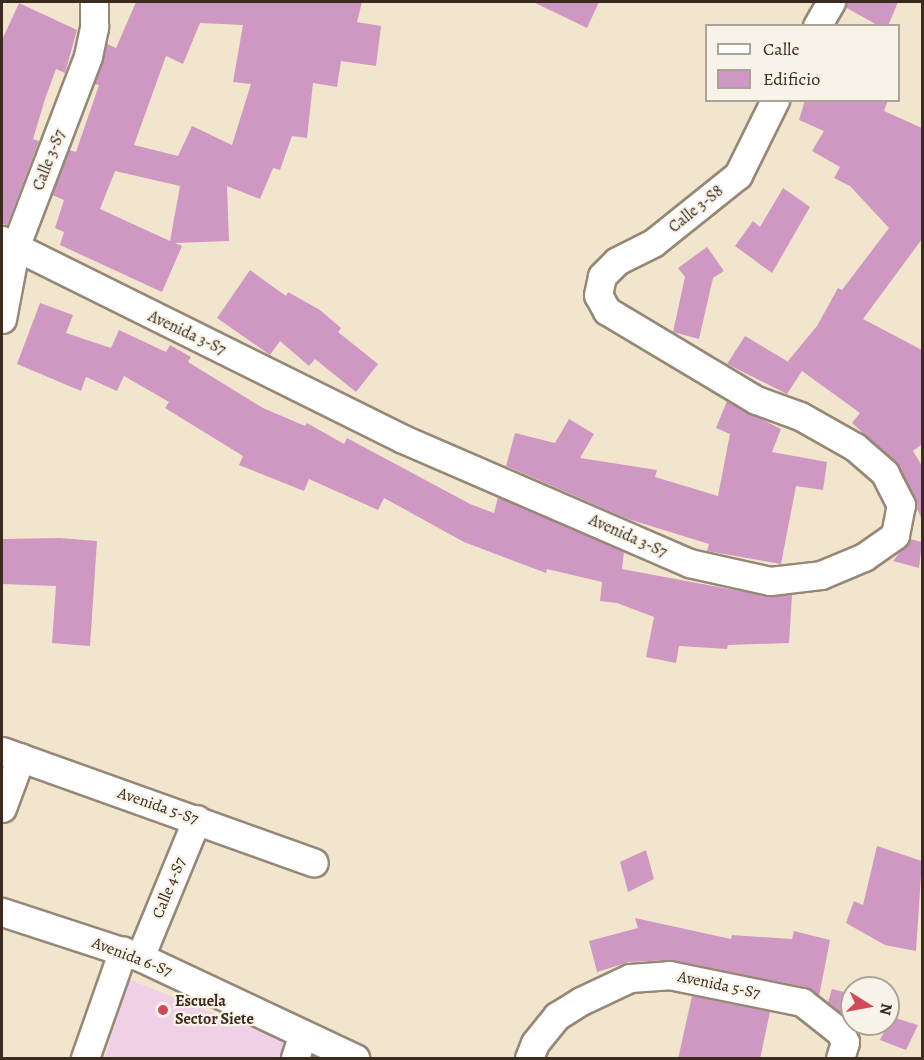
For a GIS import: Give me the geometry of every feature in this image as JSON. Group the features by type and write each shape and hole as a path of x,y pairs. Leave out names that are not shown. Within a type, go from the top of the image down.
{"street":[{"name":"Calle 3-S7","path":"2,319 9,243 88,56 94,27 94,2"},
{"path":"818,24 831,2"},
{"name":"Calle 3-S8","path":"598,295 602,276 616,261 653,243 738,175 774,102"},
{"name":"Avenida 3-S7","path":"9,243 100,292 403,439 689,563 770,580 822,575 864,557 895,535 901,506 885,473 855,447 800,416 746,394 607,311 598,295"},
{"path":"2,808 11,754"},
{"name":"Avenida 5-S7","path":"11,754 314,863"},
{"name":"Calle 4-S7","path":"85,1059 132,954 197,819"},
{"name":"Avenida 6-S7","path":"2,912 132,954 299,1046 355,1059"},
{"name":"Avenida 5-S7","path":"529,1059 535,1043 556,1016 581,1000 630,978 669,975 802,1002 825,1017 842,1050"}],"shaded area":[{"name":"Escuela Sector Siete","path":"128,979 285,1042 279,1058 105,1058"}],"building":[{"path":"136,2 362,2 357,22 381,26 376,66 341,61 337,87 313,83 307,138 292,136 280,170 273,168 260,199 227,186 229,241 175,243 182,246 162,292 60,245 64,232 55,228 64,200 52,195 69,150 76,152 99,85 94,84 107,44 116,48","holes":["200,23 243,25 233,82 251,84 232,145 192,126 178,156 134,145 166,56 183,64","115,171 180,186 170,241 100,209"]},
{"path":"533,2 599,2 587,28"},
{"path":"847,2 898,2 889,24 875,24 845,7"},
{"path":"19,3 77,30 65,73 56,69 46,96 33,139 39,141 7,225 2,224 2,40"},
{"path":"804,102 887,102 884,111 922,128 922,239 863,319 922,350 922,444 913,451 922,466 922,520 899,466 852,423 860,413 802,371 787,394 727,364 745,336 792,364 788,361 817,326 838,288 842,290 889,228 850,186 834,178 840,167 812,151 824,131 799,120"},
{"path":"783,188 810,207 772,273 735,246 753,221 760,227"},
{"path":"707,247 724,271 713,278 699,339 673,332 685,277 678,268"},
{"path":"250,270 286,296 288,292 320,310 341,328 338,332 378,364 356,392 315,359 309,366 280,341 270,355 217,318"},
{"path":"40,303 73,315 66,333 111,348 119,330 166,352 170,345 191,357 188,362 263,408 305,426 307,423 344,444 347,438 470,504 494,513 498,497 624,552 622,569 767,596 792,595 789,643 728,645 727,649 679,646 676,663 646,657 654,617 617,603 600,601 602,582 547,569 546,573 464,542 384,498 378,510 309,479 304,491 239,465 243,456 165,408 169,402 124,376 117,391 86,377 81,391 17,364"},
{"path":"727,401 781,429 772,452 827,462 823,490 796,486 781,564 707,551 709,544 628,519 506,466 515,433 555,443 569,419 594,434 580,458 657,470 655,477 718,496 730,434 716,428"},
{"path":"60,538 97,541 90,646 52,643 56,586 2,584 2,539"},
{"path":"910,539 922,542 919,568 893,561"},
{"path":"877,846 922,861 916,951 885,945 846,923 854,901 863,905"},
{"path":"646,850 654,879 628,892 620,862"},
{"path":"635,918 731,939 732,935 792,939 794,931 830,940 819,996 805,987 672,960 629,962 597,972 589,941 638,928"},
{"path":"832,989 840,991 840,1012 828,1002"},
{"path":"692,996 770,1012 760,1059 678,1059"},
{"path":"900,1019 918,1025 906,1050 880,1040 882,1036 900,1036"}],"place":[{"name":"Escuela Sector Siete","path":"163,1010"}]}
